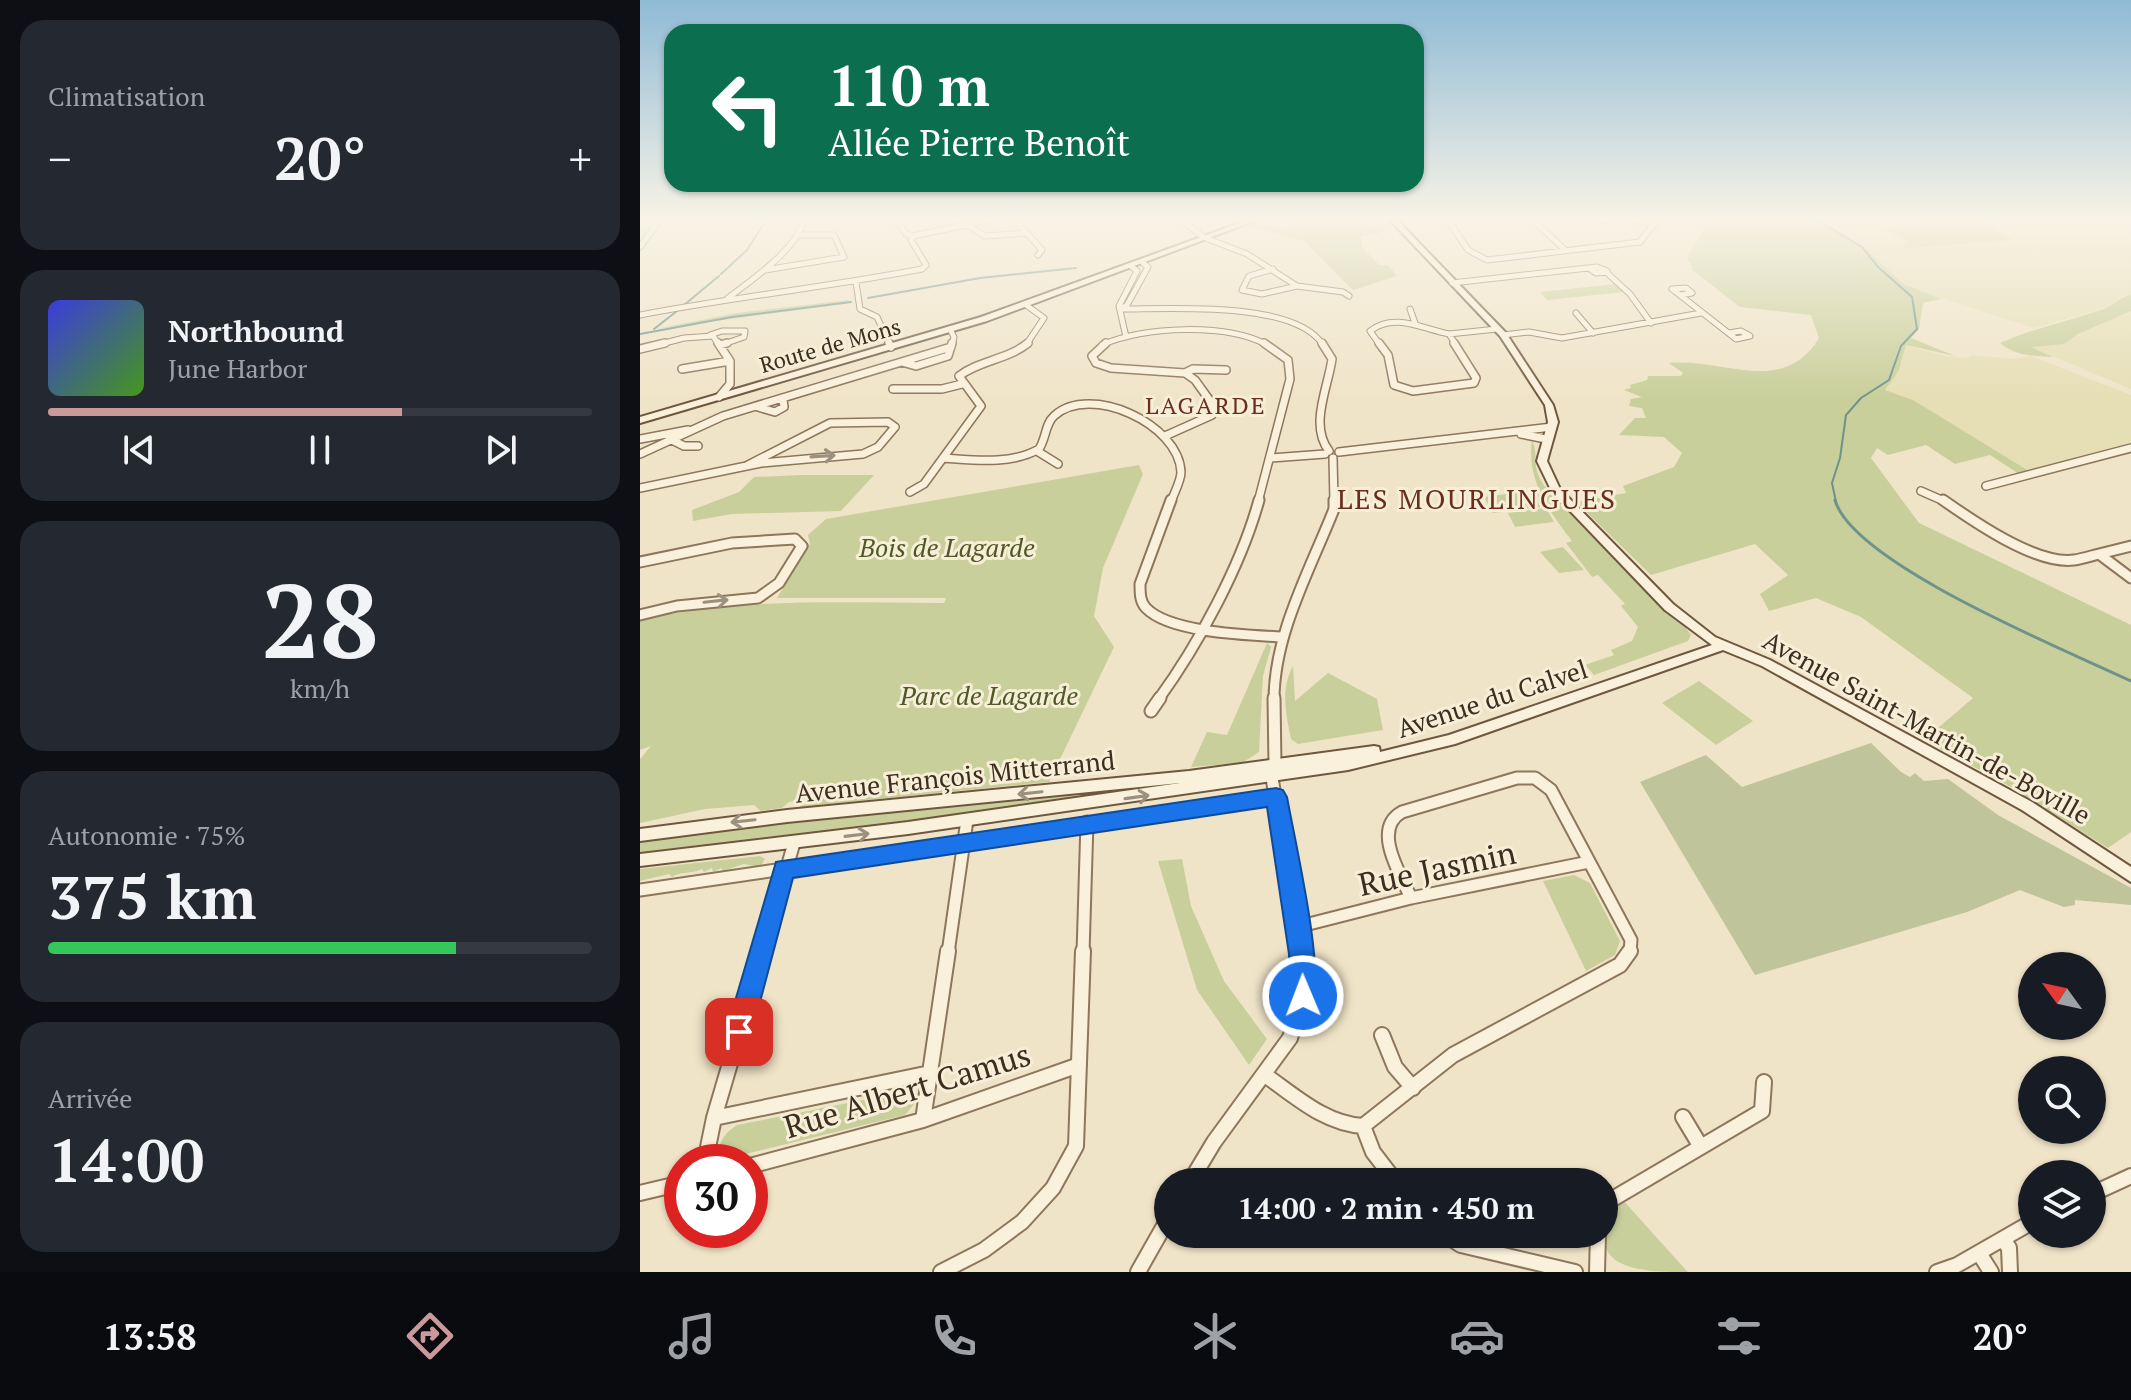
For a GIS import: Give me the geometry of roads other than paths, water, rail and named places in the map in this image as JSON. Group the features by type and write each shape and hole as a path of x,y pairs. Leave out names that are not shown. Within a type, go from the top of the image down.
{"street":[{"path":"728,298 753,279"},
{"path":"640,315 728,298 868,279"},
{"name":"Route de Mons","path":"640,420 719,397 733,388 950,329 1098,279"},
{"path":"1126,337 1119,306 1133,279"},
{"path":"1121,309 1127,305 1141,279"},
{"path":"1246,279 1242,290 1248,293 1272,293 1297,286 1343,292 1349,296"},
{"path":"1288,279 1297,286"},
{"path":"1449,279 1500,332 1549,405 1552,427 1546,439 1506,433"},
{"path":"1452,283 1488,279"},
{"path":"1614,279 1630,294 1651,323"},
{"path":"856,282 860,309 877,317 891,347"},
{"path":"1680,295 1729,333"},
{"path":"910,492 924,484 981,406 980,400 958,379 963,373 1019,353 1046,318 1026,305"},
{"path":"1121,309 1262,312 1307,331 1322,344 1332,359 1321,421 1321,440 1332,454 1334,509 1283,637 1274,672 1276,797 1297,927 1304,987 1301,1008 1290,1038 1198,1168"},
{"path":"1410,309 1415,323"},
{"path":"1576,313 1593,333"},
{"path":"1449,334 1476,378 1474,383 1413,391 1398,388 1392,380 1393,371 1388,355 1370,331 1381,325 1415,323 1449,334 1529,332 1562,338 1701,313"},
{"path":"640,454 723,416 758,407 765,412 775,412 784,407 783,400 902,362 916,366 948,356 954,335 950,329"},
{"path":"1151,711 1185,663 1250,533 1291,370 1282,353 1256,340 1213,330 1126,337 1099,346 1093,360 1111,368 1185,373 1193,369 1226,370"},
{"path":"640,349 722,331 745,331 744,337 720,345"},
{"path":"710,335 730,361 733,388"},
{"path":"682,369 730,361"},
{"path":"1165,436 1204,420 1214,411 1195,380 1185,373"},
{"path":"893,389 942,389 962,384"},
{"path":"943,458 994,460 1037,451 1043,444 1048,421 1056,413 1078,407 1109,407 1125,411 1165,436 1178,456 1180,481 1142,576 1139,592 1146,608 1172,622 1283,637"},
{"path":"640,488 746,466 868,452 878,447 895,427 888,422 835,421 746,466"},
{"path":"1271,458 1332,454 1552,427"},
{"path":"640,439 670,431 692,430"},
{"name":"Avenue Saint-Martin-de-Boville","path":"1546,439 1543,466 1556,490 1663,601 1716,643 1766,663 1998,788 2064,828 2131,875"},
{"path":"672,440 684,446 698,446"},
{"path":"1986,486 2131,448"},
{"path":"1037,451 1058,464"},
{"path":"1921,491 1941,498 1990,533 2050,558 2072,561 2131,546"},
{"path":"640,562 732,543 795,539 802,546 769,594 758,598 677,606 640,615"},
{"path":"2099,554 2131,578"},
{"name":"Avenue du Calvel","path":"1274,772 1348,765 1450,740 1716,643"},
{"name":"Avenue François Mitterrand","path":"640,860 967,820 1274,772"},
{"name":"Avenue François Mitterrand","path":"640,835 760,819 1274,772"},
{"path":"1265,1075 1337,1122 1352,1127 1363,1126 1453,1055 1620,965 1630,954 1631,940 1551,790 1535,778 1517,778 1402,812 1391,819 1386,830 1388,843 1411,898"},
{"path":"640,890 1087,822 1276,797"},
{"path":"923,1120 967,820"},
{"path":"941,1272 1000,1240 1034,1211 1056,1187 1076,1146 1087,822"},
{"path":"709,1144 784,869 794,843"},
{"name":"Rue Jasmin","path":"1297,927 1411,898 1589,862"},
{"path":"1382,1035 1395,1067 1413,1088"},
{"name":"Rue Albert Camus","path":"768,1161 923,1120 1079,1065"},
{"path":"714,1118 930,1073"},
{"path":"1618,1196 1762,1111 1764,1082"},
{"path":"1683,1117 1701,1147"},
{"path":"1363,1126 1373,1152 1385,1168"},
{"path":"2106,1188 2131,1176"},
{"path":"640,1193 664,1187"},
{"path":"1937,1272 2018,1230"},
{"path":"2003,1239 2009,1248 2010,1272"},
{"path":"1138,1272 1154,1244"},
{"path":"1474,1248 1575,1272"},
{"path":"1597,1272 1598,1248"},
{"path":"1979,1253 1991,1272"}],"waterway":[{"path":"684,305 715,279"},
{"path":"868,298 972,279"},
{"path":"1836,501 1832,483 1840,458 1846,415 1861,398 1889,380 1901,346 1917,329 1912,297 1892,279"},
{"path":"640,334 732,317 851,302"},
{"path":"654,329 677,311"},
{"path":"1836,501 1850,525 1880,551 1920,577 2014,627 2131,681"}],"district":[{"name":"LAGARDE","path":"1206,405"},
{"name":"LES MOURLINGUES","path":"1477,498"}],"park label":[{"name":"Bois de Lagarde","path":"947,547"},
{"name":"Parc de Lagarde","path":"989,695"}]}
